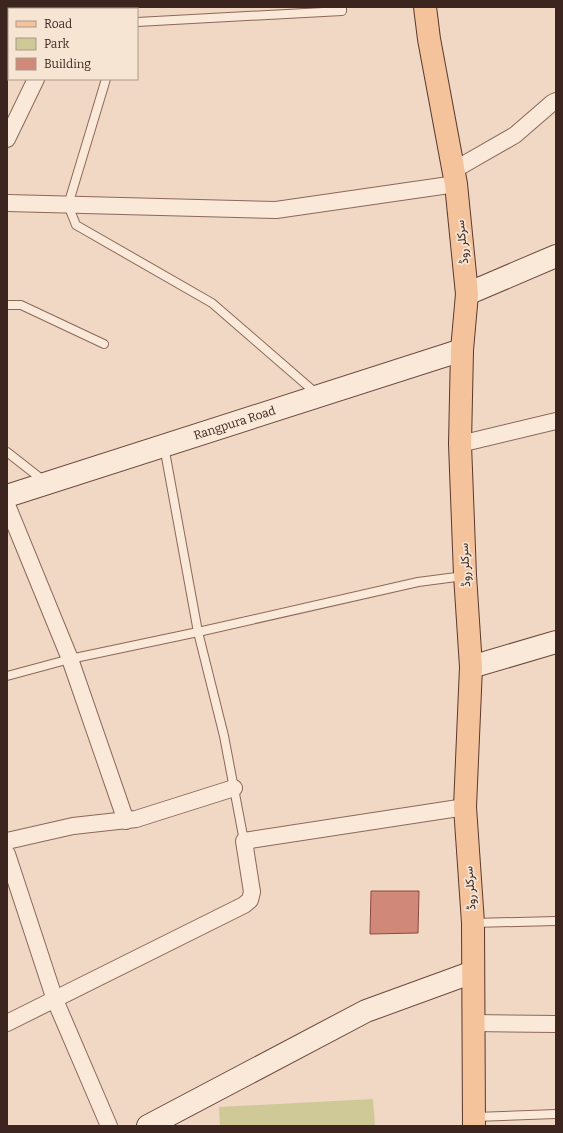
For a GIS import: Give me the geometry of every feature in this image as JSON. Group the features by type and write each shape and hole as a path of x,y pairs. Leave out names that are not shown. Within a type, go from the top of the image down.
{"main road":[{"name":"سرکلر روڈ","path":"425,7 429,39 455,176 467,294 462,350 460,444 465,576 471,667 465,806 473,923 474,1121"}],"street":[{"path":"7,139 36,80"},
{"path":"7,203 276,210 455,176 515,135 556,101"},
{"path":"467,294 556,256"},
{"name":"Rangpura Road","path":"7,496 46,482 462,350"},
{"path":"460,444 556,421"},
{"path":"7,506 70,659 126,821"},
{"path":"471,667 556,642"},
{"path":"7,841 73,826 136,819 234,788"},
{"path":"7,1023 244,905 250,900 252,892 244,841 465,806"},
{"path":"7,854 54,1000 109,1126"},
{"path":"148,1126 366,1011 473,972"},
{"path":"473,1023 556,1024"}],"lane":[{"path":"138,22 342,11 342,7"},
{"path":"106,80 68,205 76,225 212,304 319,396"},
{"path":"7,304 21,306 104,344"},
{"path":"164,445 198,632 224,736 244,841"},
{"path":"7,452 46,482"},
{"path":"7,676 70,659 198,632 418,582 465,576"},
{"path":"473,923 556,921"},
{"path":"474,1121 556,1114"}],"green space":[{"path":"373,1099 375,1126 220,1126 219,1107"}],"building":[{"path":"371,891 419,891 418,933 370,934"}]}
